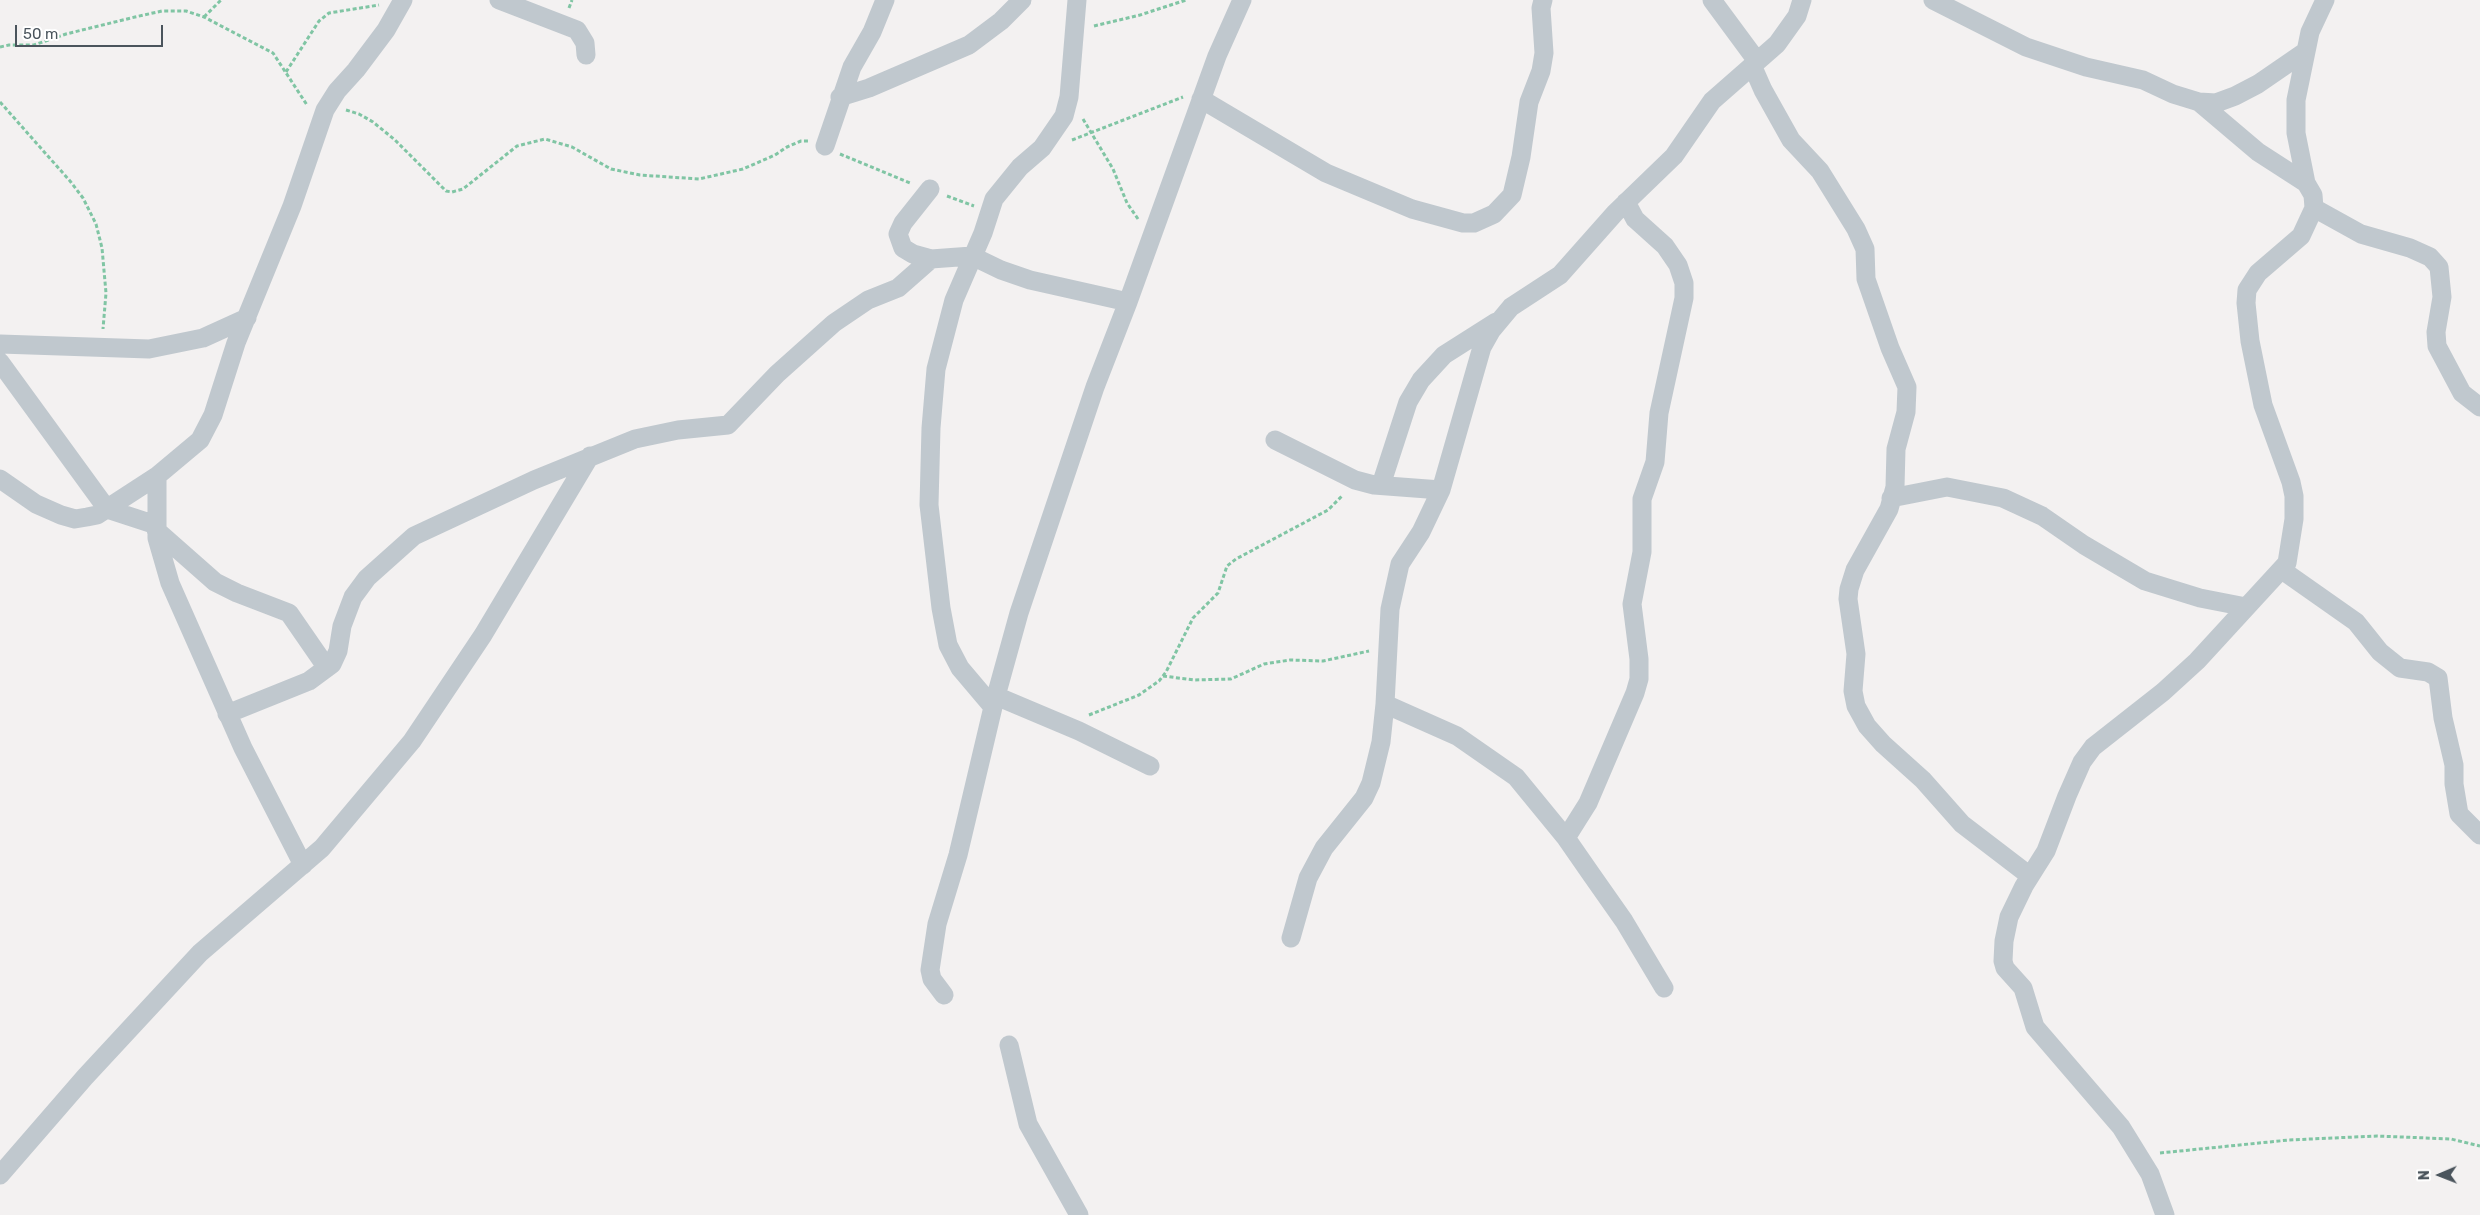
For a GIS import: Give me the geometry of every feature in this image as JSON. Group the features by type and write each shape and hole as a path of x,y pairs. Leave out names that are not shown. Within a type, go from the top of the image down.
{"street":[{"path":"0,479 36,504 61,515 75,519 87,517 107,509 157,476 189,451 206,432 247,318 292,206 325,111 336,91 356,70 386,30 403,0"},
{"path":"500,0 564,23 577,30 585,43 586,55"},
{"path":"824,146 852,67 872,32 885,0"},
{"path":"840,97 869,88 969,45 1001,21 1022,0"},
{"path":"1077,0 1069,94 1064,116 1053,134 1003,187 988,211 983,233 954,300 936,369 931,428 929,505 941,608 948,645 960,668 995,701 1066,726 1150,766"},
{"path":"944,995 932,979 930,970 933,944 944,897 958,855 995,701 1019,613 1095,387 1128,302 1203,94 1242,0"},
{"path":"1203,94 1326,173 1412,209 1463,223 1474,223 1494,214 1512,194 1521,157 1529,102 1541,71 1544,53 1541,8 1543,0"},
{"path":"1712,0 1754,63 1762,90 1791,140 1820,171 1845,209 1864,249 1866,279 1890,348 1907,387 1906,412 1896,449 1895,487 1892,498 1885,517 1855,570 1849,589 1848,599 1856,654 1853,691 1856,706 1867,726 1883,744 1923,780 1962,824 2030,876"},
{"path":"1291,938 1308,878 1324,848 1364,798 1372,783 1381,742 1386,704 1390,609 1400,564 1429,518 1441,490 1482,347 1501,318 1511,307 1560,275 1626,202 1674,156 1712,101 1778,44 1797,16 1802,0"},
{"path":"1933,0 2026,47 2086,67 2143,80 2173,94 2199,102 2216,103 2235,96 2258,84 2306,51"},
{"path":"2164,1215 2150,1174 2121,1127 2035,1027 2022,988 2006,968 2003,961 2004,941 2010,917 2030,876 2046,851 2082,762 2093,747 2163,692 2197,661 2287,563 2291,543 2294,496 2291,482 2263,405 2256,375 2246,316 2247,290 2258,272 2301,236 2314,208 2313,195 2306,183 2296,133 2296,100 2310,32 2325,0"},
{"path":"2199,102 2258,152 2306,183"},
{"path":"930,189 903,223 898,234 903,248 913,254 931,259 972,256 1001,270 1030,280 1128,302"},
{"path":"1566,838 1588,803 1632,701 1639,679 1640,660 1632,604 1642,552 1642,499 1658,449 1659,412 1684,298 1684,283 1678,265 1665,246 1635,219 1626,202"},
{"path":"2314,208 2362,234 2410,248 2430,257 2439,267 2442,297 2436,332 2437,346 2462,393 2480,407"},
{"path":"227,714 308,681 332,664 338,651 342,626 360,587 414,536 590,456 635,438 678,430 728,425 777,374 834,323 868,300 898,288 931,259"},
{"path":"0,344 149,350 203,338 247,318"},
{"path":"1381,485 1408,402 1421,380 1444,355 1501,318"},
{"path":"0,362 107,509 156,528 215,582 237,593 289,613 327,668"},
{"path":"1275,440 1355,480 1381,485 1441,490"},
{"path":"4,1166 200,953 322,848 412,741 483,635 590,456"},
{"path":"157,476 156,528 170,583 227,714 303,865"},
{"path":"1892,498 1947,487 2003,498 2042,516 2084,545 2146,581 2200,598 2246,608"},
{"path":"2282,570 2356,622 2380,652 2400,668 2428,672 2438,678 2443,718 2454,765 2454,784 2459,814 2480,834"},
{"path":"1386,704 1457,736 1516,777 1566,838 1624,921 1664,988"},
{"path":"1009,1045 1028,1124 1079,1215"}],"path":[{"path":"204,17 221,0"},
{"path":"286,72 319,21 329,13 403,0"},
{"path":"1074,32 1186,0"},
{"path":"0,47 9,45 34,46 66,34 162,11 186,11 204,17 273,53 309,108 359,114 373,122 395,140 446,191 452,192 463,189 517,146 545,139 572,147 611,169 640,175 699,179 743,170 775,154 786,146 801,141 824,146 855,162 988,211"},
{"path":"1069,94 1113,169 1128,203 1150,238"},
{"path":"1090,131 1203,94"},
{"path":"0,102 70,181 83,198 96,224 102,248 106,294 102,349"},
{"path":"1066,726 1139,695 1163,676 1193,618 1218,593 1227,566 1236,558 1328,510 1355,480"},
{"path":"1163,676 1194,680 1231,679 1264,664 1290,660 1323,661 1389,646"},
{"path":"2138,1156 2290,1140 2376,1136 2451,1139 2480,1146"}]}
